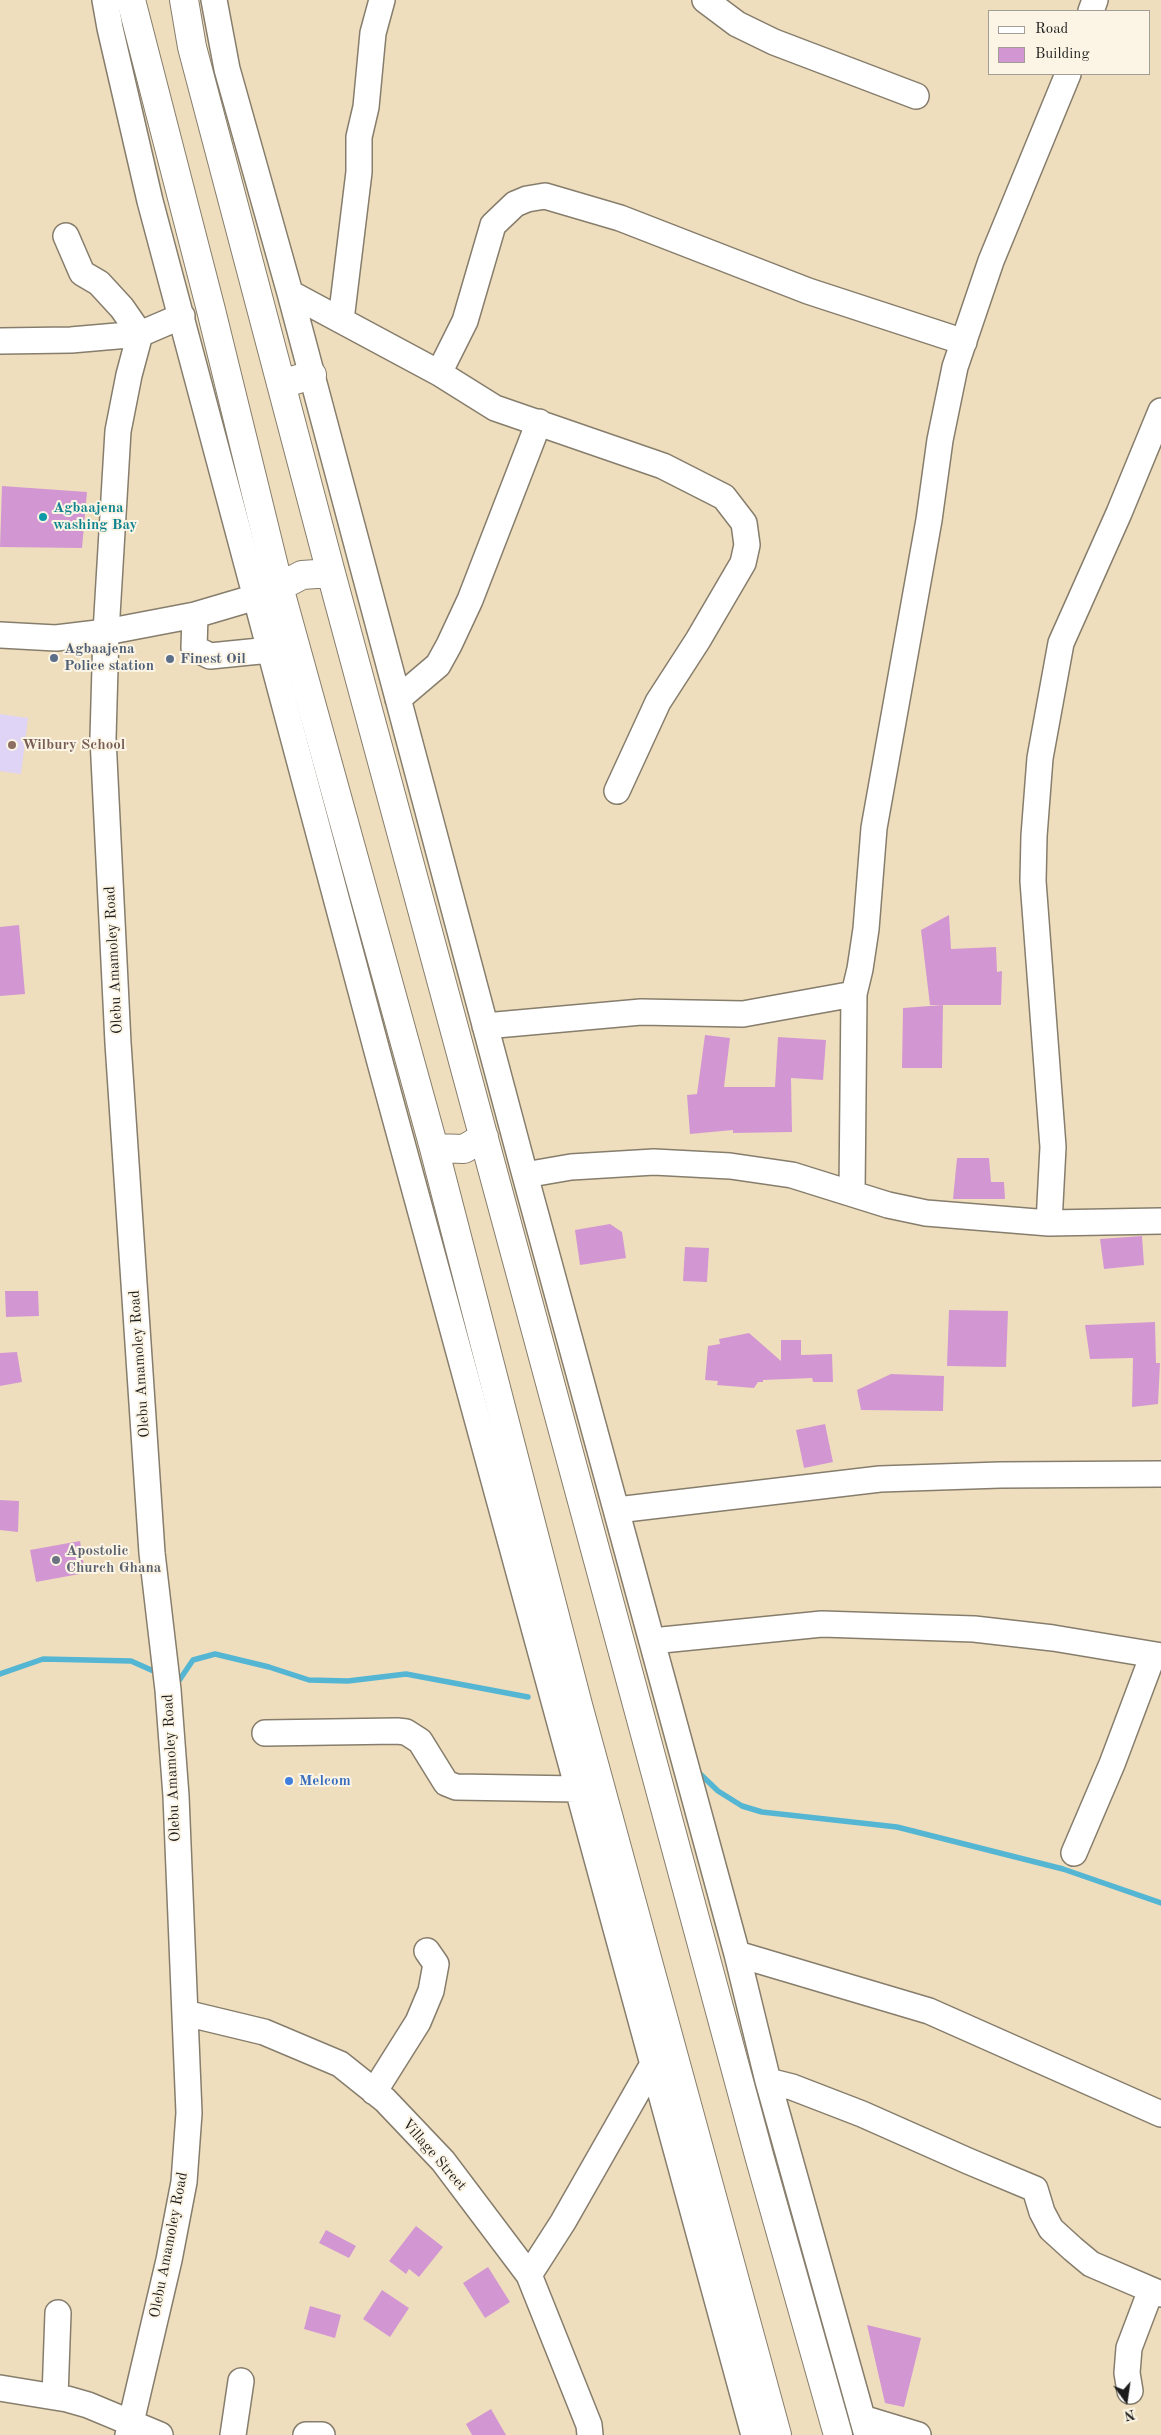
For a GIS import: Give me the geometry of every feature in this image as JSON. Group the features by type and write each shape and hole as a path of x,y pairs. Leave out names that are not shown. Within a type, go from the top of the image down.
{"main road":[{"path":"131,0 268,592 434,1148 580,1714 777,2435"},
{"path":"184,0 192,47 280,384 744,2102 838,2435"},
{"path":"280,384 312,375"},
{"path":"268,592 302,575 331,573"},
{"path":"434,1148 464,1149 484,1137"}],"street":[{"path":"105,0 150,200 182,316 268,592 270,650 577,1789 754,2435"},
{"path":"214,0 227,69 290,293 525,1175 737,1954 768,2081 864,2427 918,2435"},
{"path":"341,320 359,172 359,136 366,107 373,34 382,0"},
{"path":"705,0 736,24 774,42 916,96"},
{"path":"852,1192 854,994 866,929 874,828 928,530 940,440 955,368 991,261 1068,75"},
{"path":"439,373 465,321 494,225 515,204 527,199 545,196 620,218 808,291 964,342"},
{"path":"66,236 82,273 99,283 122,308 140,334"},
{"path":"290,293 439,373 495,408 664,466 724,497 744,523 747,545 743,563 698,640 658,702 618,791"},
{"path":"0,342 71,340 140,334 182,316"},
{"name":"Olebu Amamoley Road","path":"129,2430 169,2260 184,2182 189,2113 175,1787 168,1690 152,1553 118,1043 103,738 106,632 118,431 140,334"},
{"path":"1049,1222 1054,1147 1033,882 1034,836 1040,758 1061,643 1119,513 1161,411"},
{"path":"398,699 438,665 470,600 539,422"},
{"path":"0,635 56,638 106,632 194,615 268,592"},
{"path":"194,615 194,648 210,656 270,650"},
{"path":"485,1026 641,1012 742,1014 854,994"},
{"path":"525,1175 571,1167 664,1162 730,1166 792,1175 852,1192 888,1205 926,1213 1049,1222 1161,1221"},
{"path":"617,1510 880,1479 1000,1474 1161,1474"},
{"path":"652,1641 822,1624 974,1629 1053,1638 1157,1655 1074,1853"},
{"path":"265,1733 406,1732 420,1740 446,1783 451,1785 577,1789"},
{"path":"374,2092 418,2022 431,1991 436,1964 427,1951"},
{"path":"737,1954 929,2011 1161,2114"},
{"name":"Village Street","path":"186,2012 264,2032 340,2064 374,2092 443,2161 529,2275 589,2425 590,2435"},
{"path":"529,2275 564,2222 653,2064"},
{"path":"768,2081 792,2087 862,2114 1035,2189 1042,2212 1051,2229 1072,2249 1091,2264 1156,2292 1129,2348 1127,2373 1130,2391"},
{"path":"54,2397 58,2313"},
{"path":"233,2435 241,2381"},
{"path":"0,2388 88,2405 129,2430 160,2435"},
{"path":"306,2435 322,2435"}],"shaded area":[{"name":"Wilbury School","path":"0,714 28,718 21,774 0,771"}],"building":[{"name":"Agbaajena washing Bay","path":"2,486 87,492 82,548 0,547"},
{"path":"949,915 951,949 996,947 997,972 1002,971 1001,1005 930,1005 921,930"},
{"path":"19,925 25,994 0,996 0,927"},
{"path":"943,1005 942,1068 902,1068 903,1008"},
{"path":"705,1035 730,1038 724,1087 775,1087 778,1037 826,1040 823,1080 791,1078 792,1132 733,1133 733,1130 690,1134 687,1095 697,1094"},
{"path":"957,1158 989,1158 991,1182 1004,1182 1005,1199 953,1199"},
{"path":"610,1224 622,1232 626,1258 580,1265 575,1230"},
{"path":"1142,1236 1144,1265 1104,1269 1100,1239"},
{"path":"685,1247 709,1248 707,1282 683,1281"},
{"path":"5,1291 38,1291 39,1316 6,1317"},
{"path":"949,1310 1008,1311 1006,1367 947,1366"},
{"path":"1155,1322 1156,1363 1160,1363 1158,1404 1132,1407 1133,1358 1090,1359 1085,1325"},
{"path":"749,1333 781,1361 781,1340 801,1340 801,1355 832,1354 833,1382 813,1382 812,1378 763,1380 763,1382 758,1382 754,1388 717,1385 718,1381 705,1380 708,1346 720,1344 719,1339"},
{"path":"17,1352 22,1382 0,1386 0,1353"},
{"path":"891,1374 944,1376 943,1411 861,1410 857,1390"},
{"path":"825,1424 833,1462 804,1468 796,1430"},
{"path":"0,1500 19,1501 18,1532 0,1530"},
{"name":"Apostolic Church Ghana","path":"80,1541 85,1573 36,1582 30,1550"},
{"path":"416,2226 443,2247 419,2277 409,2269 406,2274 389,2261"},
{"path":"326,2230 356,2246 349,2258 319,2243"},
{"path":"488,2267 510,2302 485,2318 463,2283"},
{"path":"382,2290 409,2308 390,2337 363,2319"},
{"path":"310,2306 341,2315 335,2338 304,2329"},
{"path":"867,2325 921,2338 904,2407 885,2403"},
{"path":"491,2409 506,2435 472,2435 466,2424"}],"waterway":[{"path":"176,1685 193,1660 215,1654 269,1667 309,1680 348,1681 406,1674 528,1697"},
{"path":"0,1674 43,1659 131,1661 158,1673"},
{"path":"696,1770 718,1791 742,1806 762,1812 897,1827 1063,1869 1161,1903"}],"place":[{"name":"Agbaajena washing Bay","path":"43,517"},
{"name":"Agbaajena Police station","path":"54,658"},
{"name":"Finest Oil","path":"170,659"},
{"name":"Wilbury School","path":"12,745"},
{"name":"Apostolic Church Ghana","path":"56,1560"},
{"name":"Melcom","path":"289,1781"}]}
